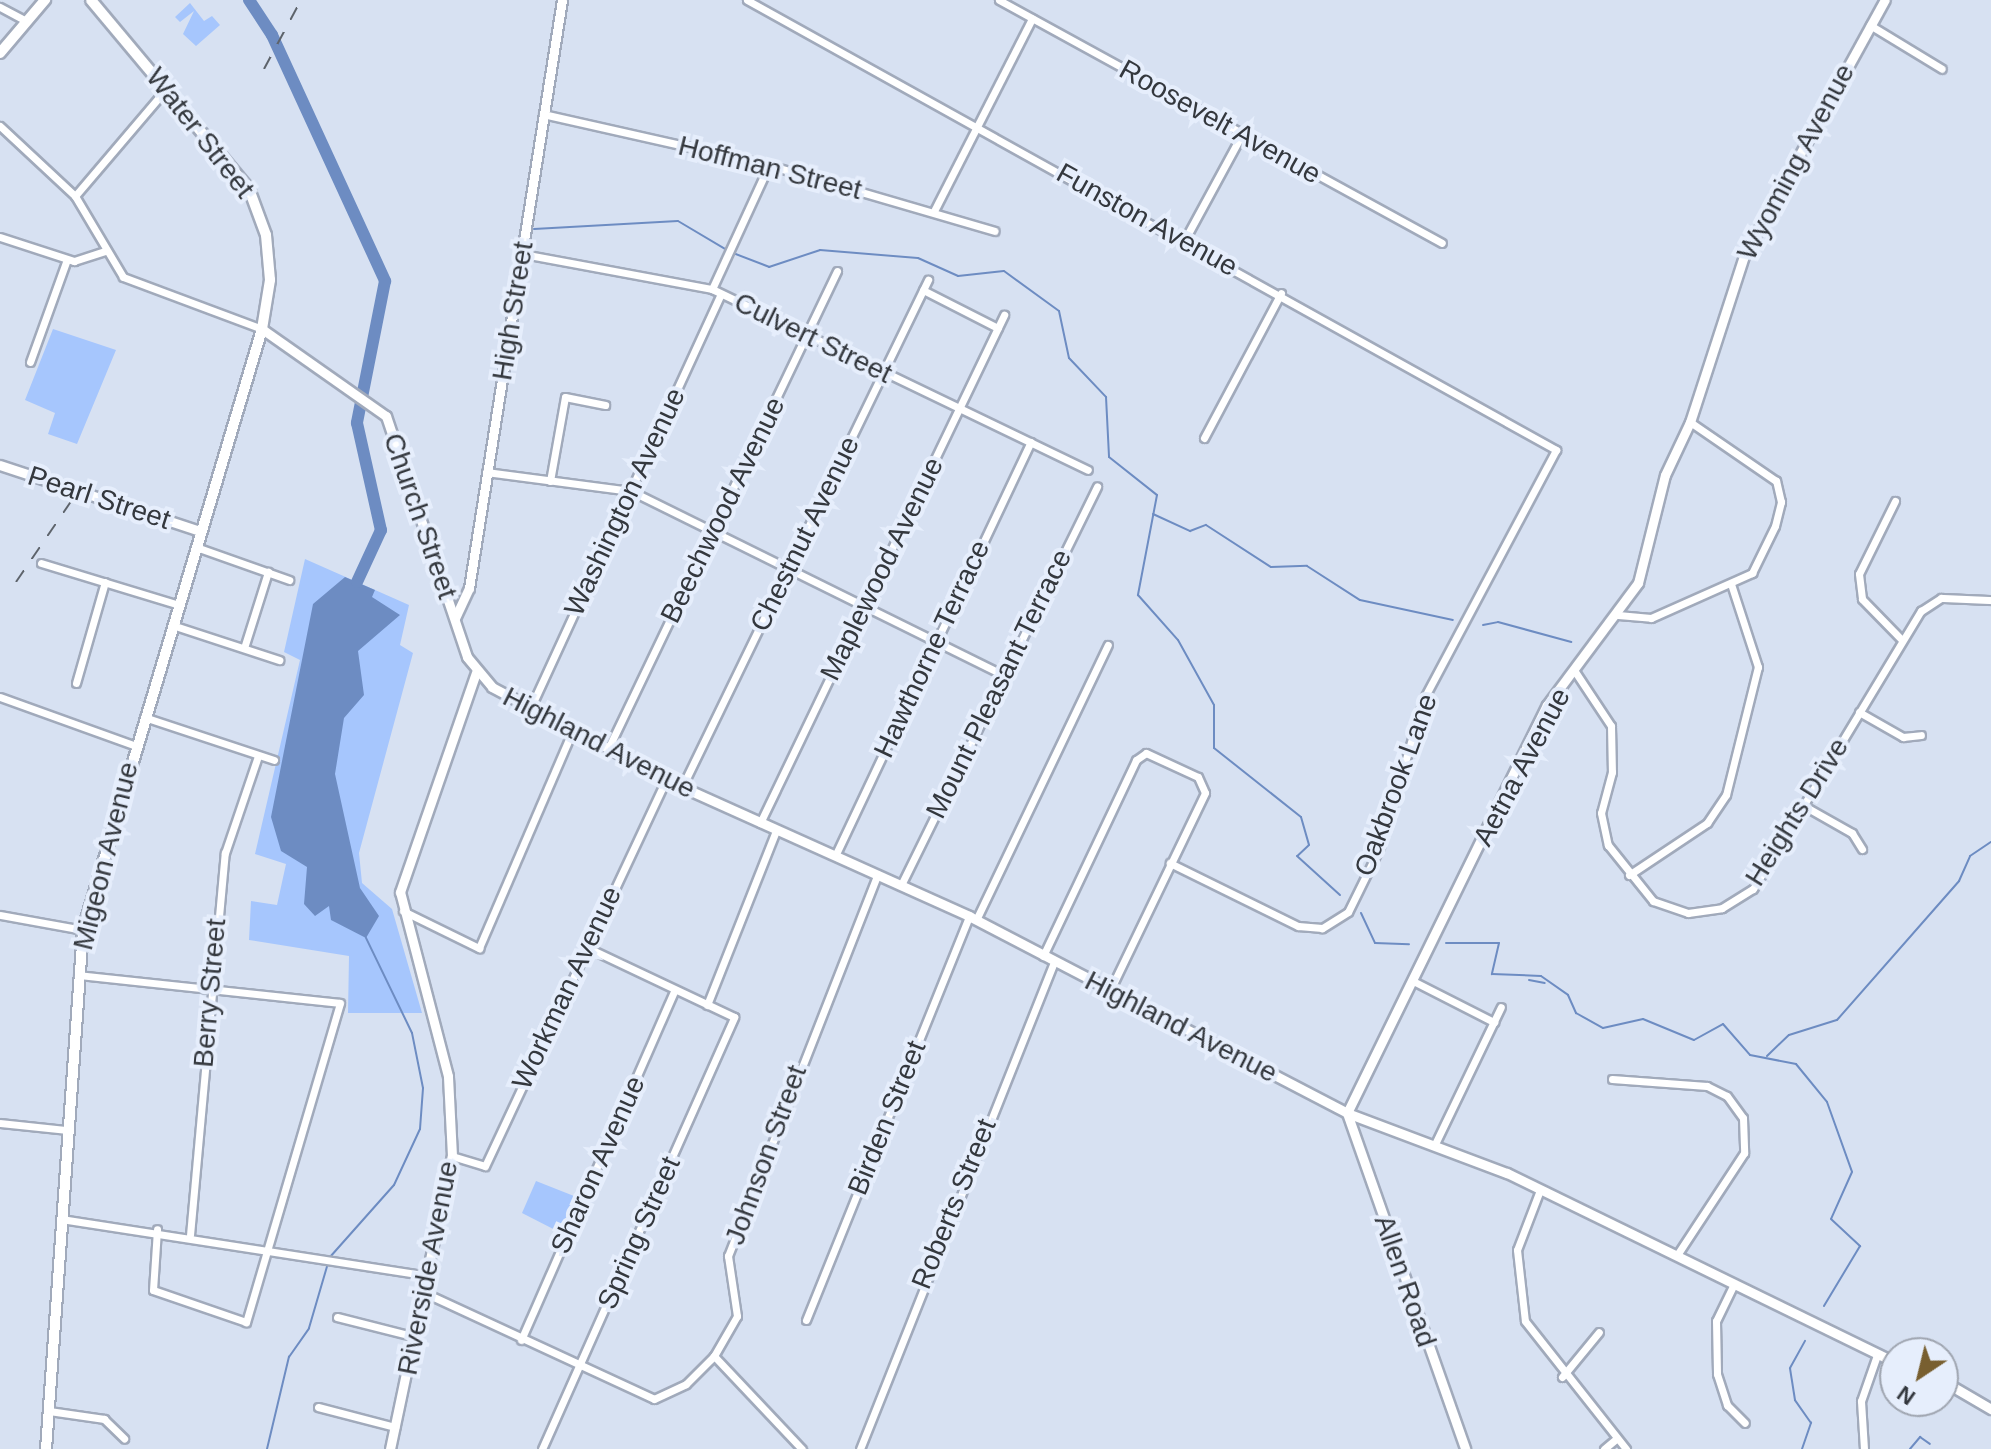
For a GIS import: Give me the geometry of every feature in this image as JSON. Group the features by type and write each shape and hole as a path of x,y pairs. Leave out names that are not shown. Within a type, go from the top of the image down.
{"main road":[{"path":"0,53 45,0"},
{"name":"Water Street","path":"91,0 166,89 258,208 270,280 262,329"},
{"name":"Migeon Avenue","path":"46,1449 83,930 133,745 262,329"}],"street":[{"name":"High Street","path":"455,618 469,588 562,0"},
{"name":"Funston Avenue","path":"747,0 1547,441"},
{"name":"Roosevelt Avenue","path":"999,0 1442,243"},
{"name":"Wyoming Avenue","path":"1690,422 1744,256 1885,0"},
{"path":"0,7 26,21"},
{"path":"934,211 972,124 1032,19"},
{"path":"1870,25 1942,69"},
{"path":"75,196 166,89"},
{"name":"Hoffman Street","path":"543,114 769,165 995,231"},
{"name":"Church Street","path":"0,126 75,196 123,277 262,329 380,408 476,673"},
{"path":"1184,241 1242,134"},
{"path":"712,289 769,165"},
{"path":"0,237 67,259 105,251"},
{"name":"Culvert Street","path":"523,254 712,289 1088,470"},
{"path":"30,362 67,259"},
{"name":"Beechwood Avenue","path":"608,749 837,271"},
{"name":"Chestnut Avenue","path":"682,787 928,280"},
{"path":"923,290 998,328"},
{"path":"1204,438 1281,293"},
{"name":"Washington Avenue","path":"530,709 721,294"},
{"name":"Maplewood Avenue","path":"760,823 1004,315"},
{"path":"550,481 565,397 605,405"},
{"path":"1618,615 1651,618 1752,573 1775,526 1779,492 1754,459 1690,422"},
{"name":"Aetna Avenue","path":"1347,1113 1415,982 1547,705 1618,615 1646,564 1665,475 1690,422"},
{"name":"Oakbrook Lane","path":"1170,863 1298,926 1322,928 1348,912 1380,847 1424,698 1556,460 1547,441"},
{"name":"Hawthorne Terrace","path":"835,856 1031,442"},
{"name":"Pearl Street","path":"0,465 199,531"},
{"path":"486,472 631,491 1002,674"},
{"name":"Mount Pleasant Terrace","path":"902,883 1097,486"},
{"path":"1895,501 1859,574 1862,599 1901,639"},
{"path":"194,546 289,580"},
{"path":"41,563 176,604"},
{"path":"244,648 268,572"},
{"path":"76,683 105,582"},
{"path":"1629,875 1707,823 1726,795 1758,667 1731,584"},
{"name":"Heights Drive","path":"1574,670 1611,726 1612,772 1601,813 1608,845 1629,875 1653,901 1688,913 1722,908 1753,889 1806,807 1901,639 1941,598 1991,600"},
{"path":"170,625 279,660"},
{"name":"Birden Street","path":"806,1320 972,918 1108,645"},
{"name":"Highland Avenue","path":"476,673 572,732 776,831 902,883 1347,1113 1540,1190 1877,1355"},
{"name":"Riverside Avenue","path":"390,1449 452,1156 448,1076 401,910 405,874 476,673"},
{"path":"0,697 133,745"},
{"path":"1859,712 1903,737 1921,735"},
{"path":"142,716 274,760"},
{"path":"401,910 479,948 572,732"},
{"path":"1043,956 1146,753 1198,777 1205,793 1110,990"},
{"name":"Berry Street","path":"190,1235 209,986 225,853 258,756"},
{"name":"Workman Avenue","path":"452,1156 485,1166 666,779"},
{"path":"1806,807 1852,833 1862,849"},
{"path":"586,947 707,1005 776,831"},
{"name":"Johnson Street","path":"581,1366 643,1395 667,1399 714,1356 737,1316 728,1256 878,874"},
{"path":"0,915 83,930"},
{"name":"Roberts Street","path":"860,1449 1054,962"},
{"path":"78,975 209,986 340,1003 246,1322 153,1290 157,1229"},
{"path":"1415,982 1494,1022"},
{"name":"Sharon Avenue","path":"521,1340 675,990"},
{"name":"Spring Street","path":"542,1449 734,1017 707,1005"},
{"path":"1434,1146 1501,1007"},
{"path":"1612,1079 1707,1086 1727,1096 1743,1118 1744,1153 1677,1255"},
{"name":"Allen Road","path":"1347,1113 1465,1449"},
{"path":"0,1123 67,1130"},
{"path":"1540,1190 1517,1250 1519,1292 1536,1344 1626,1449"},
{"path":"61,1219 157,1229 429,1276"},
{"path":"1734,1284 1716,1321 1717,1374 1727,1405 1745,1423"},
{"path":"425,1293 581,1366"},
{"path":"337,1317 416,1337"},
{"path":"1562,1377 1599,1332"},
{"path":"1864,1449 1861,1401 1877,1355"},
{"path":"714,1356 802,1449"},
{"path":"1959,1390 1991,1409"},
{"path":"318,1407 395,1427"},
{"path":"49,1411 104,1419 124,1438"},
{"path":"1604,1449 1616,1439"}],"shaded area":[{"path":"190,3 204,21 212,16 220,25 196,46 183,34 194,11 180,22 175,17"},
{"path":"53,329 116,350 77,444 48,434 55,413 25,400"},
{"path":"305,559 409,605 400,645 413,653 359,853 362,883 392,909 422,1013 348,1013 349,956 249,940 251,901 277,905 286,864 255,854 300,660 284,652"},
{"path":"345,577 375,590 372,597 400,615 358,651 364,695 344,718 335,774 360,888 379,916 366,938 331,920 329,906 315,916 304,904 307,867 281,851 271,817 313,604"},
{"path":"536,1181 579,1198 563,1234 522,1213"}],"waterway":[{"path":"249,0 272,35 385,281 357,423 381,530 357,582"},
{"path":"534,229 678,221 727,250"},
{"path":"733,253 769,267 820,250 918,258 958,276 1004,271 1059,311 1069,358 1106,397 1109,457 1157,495 1138,595 1178,640 1214,705 1214,748 1301,817 1309,845 1297,856 1340,895"},
{"path":"1153,514 1190,531 1206,525 1271,567 1307,566 1360,600 1453,620"},
{"path":"1483,625 1498,622 1571,642"},
{"path":"1767,1056 1789,1035 1837,1020 1959,881 1970,856 1991,842"},
{"path":"1361,913 1375,943 1409,944"},
{"path":"330,1257 394,1185 420,1129 423,1088 412,1033 366,938"},
{"path":"1446,943 1499,943 1492,974 1541,976 1568,995 1576,1013 1603,1028 1643,1019 1694,1040 1723,1024 1750,1055 1796,1064 1827,1102 1852,1172 1831,1219 1860,1246 1824,1306"},
{"path":"1529,980 1545,983"},
{"path":"267,1449 289,1357 309,1328 328,1263"},
{"path":"1802,1449 1811,1423 1795,1400 1790,1368 1805,1341"},
{"path":"1910,1449 1920,1437 1930,1444"}],"railway":[{"path":"264,69 301,0"},
{"path":"16,582 72,500"}]}
